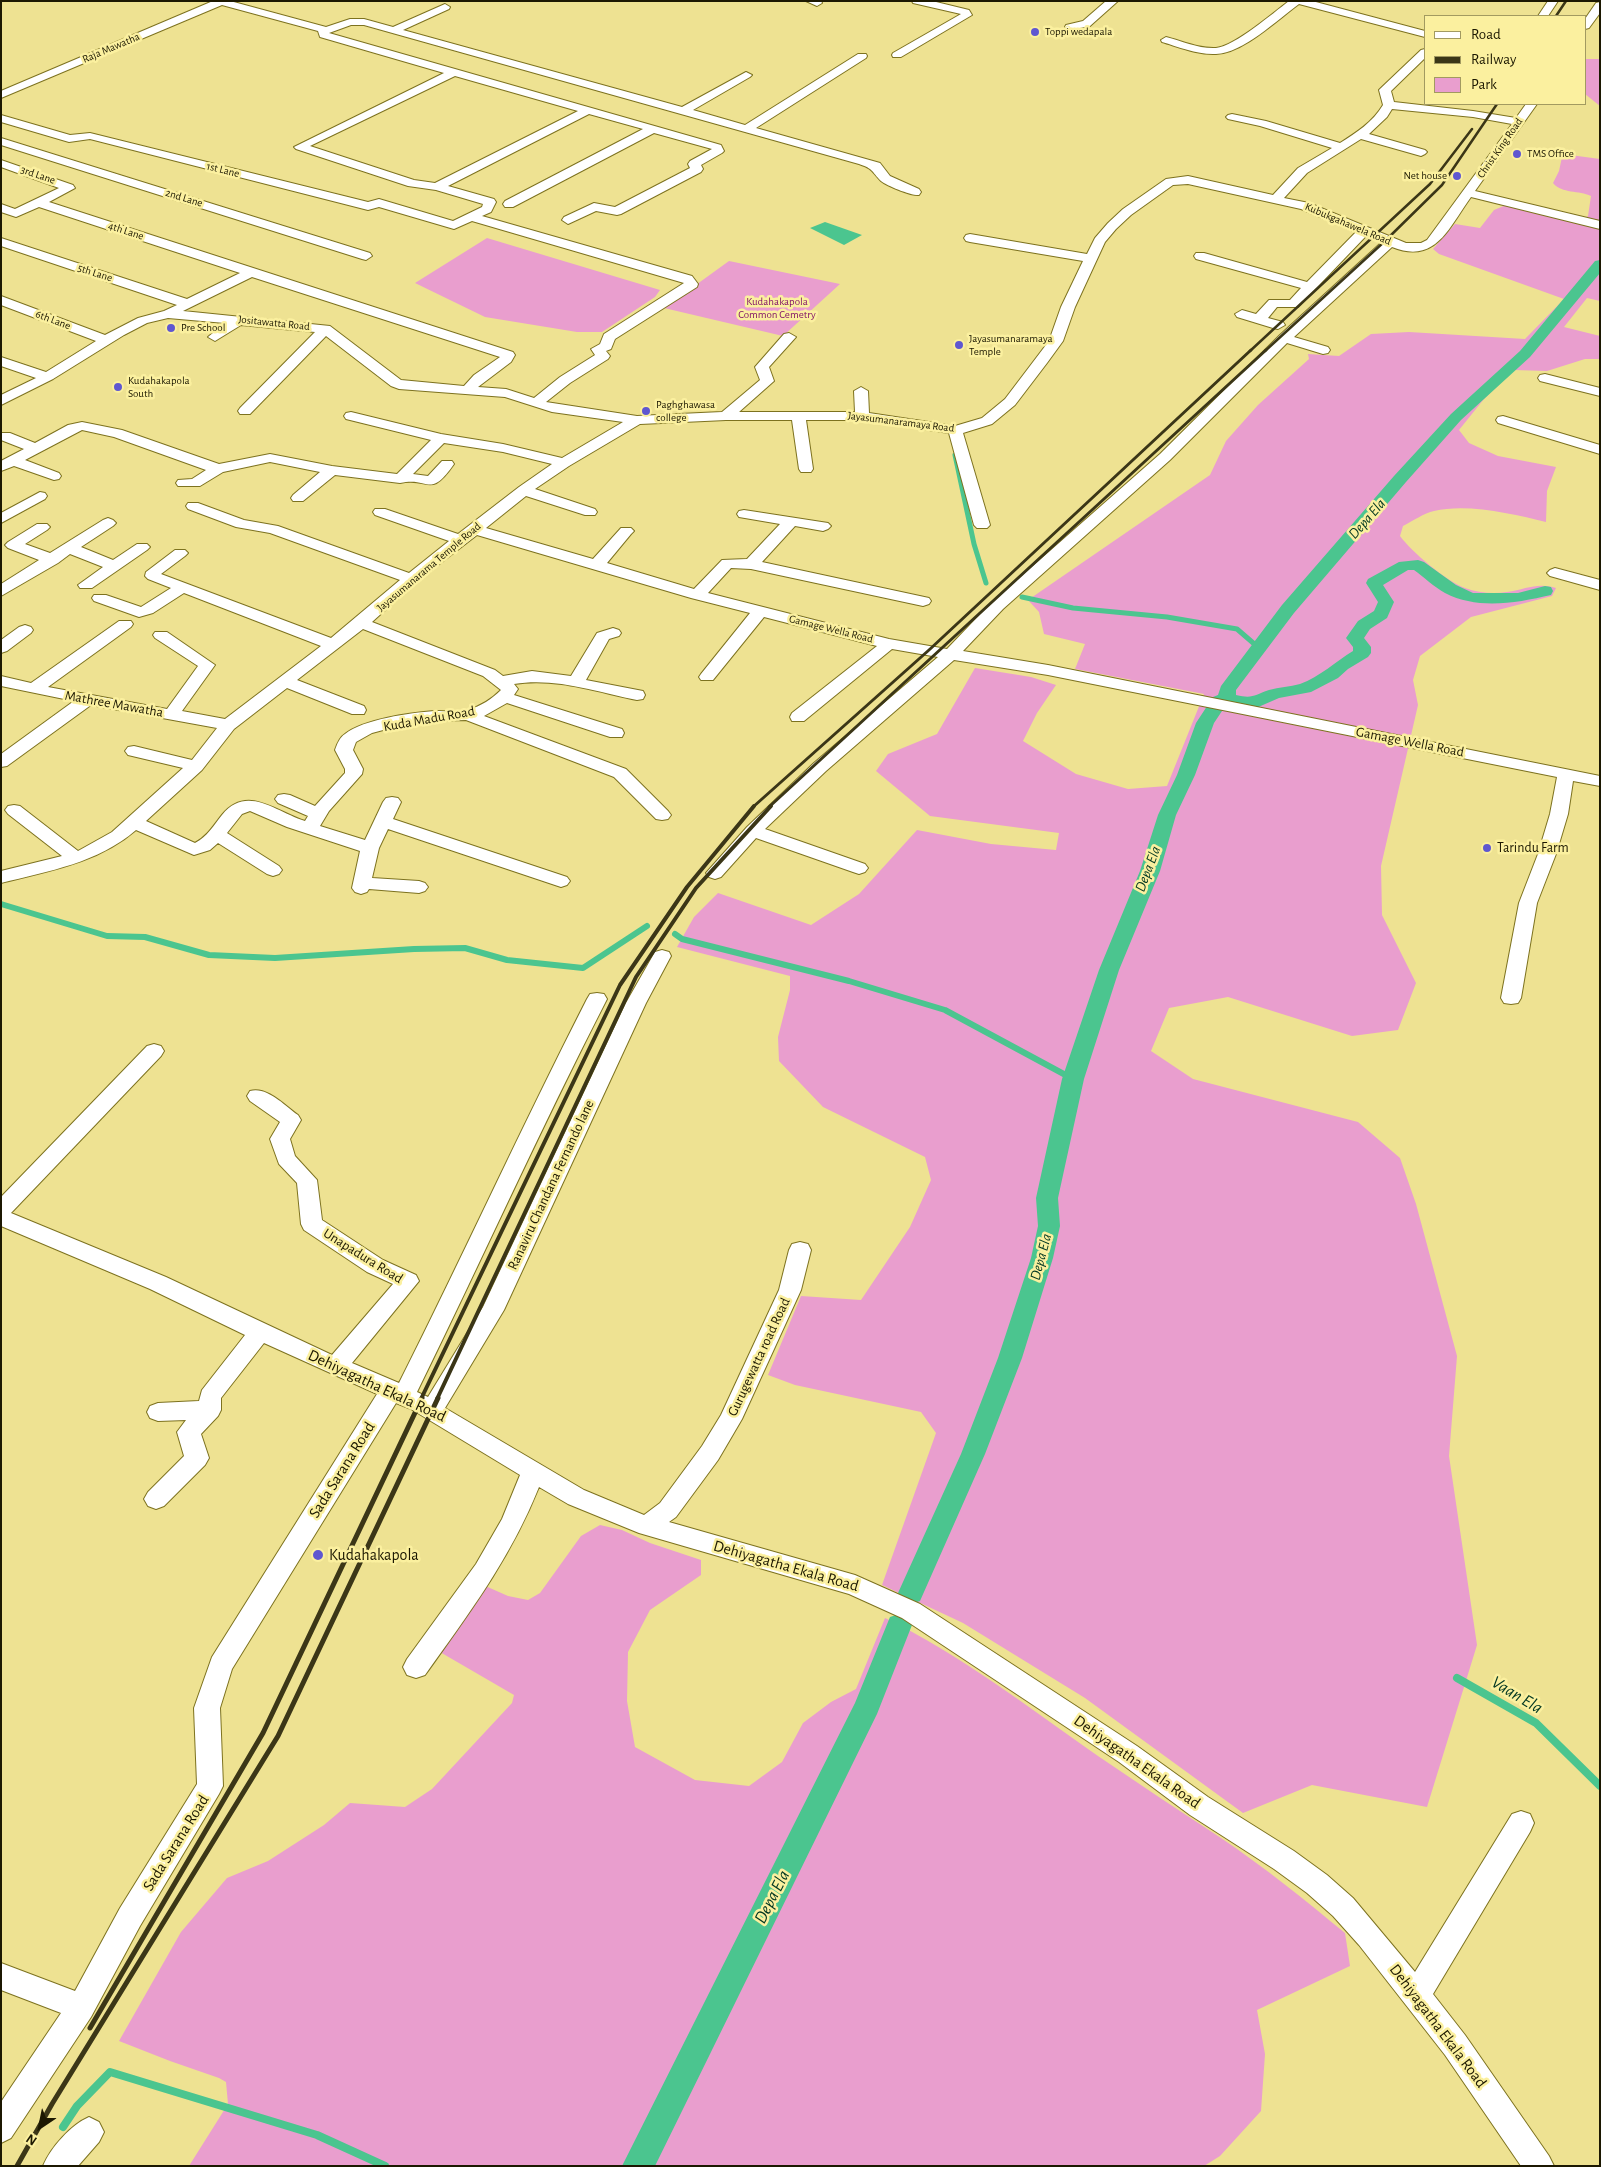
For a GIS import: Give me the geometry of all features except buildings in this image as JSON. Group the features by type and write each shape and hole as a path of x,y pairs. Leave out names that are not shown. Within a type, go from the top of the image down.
{"street":[{"path":"897,55 967,15 965,12 917,1"},
{"path":"1070,27 1086,24 1113,1"},
{"path":"1166,40 1212,50 1222,50 1259,28 1298,1 1424,34"},
{"path":"1544,15 1553,1"},
{"path":"222,2 323,30 337,28 350,22 364,22 394,30 876,166 886,179 915,192"},
{"name":"Raja Mawatha","path":"1,94 222,2"},
{"path":"1586,25 1600,5"},
{"path":"394,30 445,7"},
{"path":"323,30 324,35 717,147 718,151 694,164 697,169 617,211 594,207 568,220"},
{"path":"1390,106 1385,90 1424,53"},
{"path":"746,129 862,56"},
{"path":"454,72 300,147 412,183 437,187 490,202 487,209 472,217"},
{"path":"684,111 746,75"},
{"name":"Christ King Road","path":"1468,193 1531,105"},
{"path":"1390,106 1473,114 1519,122"},
{"path":"1277,198 1306,168 1358,136 1372,125 1390,106"},
{"path":"437,187 590,110"},
{"path":"1232,116 1270,125 1342,147"},
{"name":"1st Lane","path":"1,118 69,138 90,136 368,206 379,203 444,223 454,225 472,217"},
{"path":"509,204 654,128"},
{"path":"1358,136 1421,152"},
{"name":"2nd Lane","path":"1,140 366,256"},
{"name":"3rd Lane","path":"1,163 69,188 38,203"},
{"name":"Kubukgahawela Road","path":"1188,180 1277,198 1305,206 1389,242 1414,248 1431,243 1468,193"},
{"name":"Jayasumanaramaya Road","path":"637,420 726,416 862,416 955,430 987,421 1010,402 1056,341 1068,307 1099,241 1127,212 1170,182 1188,180"},
{"path":"1468,193 1600,225"},
{"path":"1,208 16,213 38,203"},
{"name":"4th Lane","path":"38,203 508,355 506,359 479,378 468,390"},
{"path":"472,217 687,280 692,284 609,337 606,346 598,349 603,356 564,380 536,403"},
{"path":"1259,319 1274,303 1293,304 1364,231"},
{"path":"970,238 1091,258"},
{"name":"5th Lane","path":"1,242 188,304"},
{"path":"715,873 753,831 820,767 951,654 997,606 1165,457 1282,331 1389,242"},
{"path":"1200,256 1310,287"},
{"path":"168,314 251,272"},
{"name":"6th Lane","path":"1,300 106,340"},
{"name":"Jositawatta Road","path":"1,400 47,377 124,328 150,317 168,314 325,329 396,383 404,386 506,393 552,408 637,420"},
{"path":"1242,314 1259,319 1323,350"},
{"path":"215,337 239,320"},
{"path":"245,412 325,329"},
{"path":"726,416 767,380 762,367 789,337"},
{"path":"1,360 47,377"},
{"path":"1545,378 1600,392"},
{"path":"861,391 862,416"},
{"path":"798,415 806,469"},
{"path":"351,416 440,438 477,442 534,454 564,463"},
{"name":"Jayasumanarama Temple Road","path":"228,725 331,644 361,623 411,579 524,490 564,463 637,420"},
{"path":"1503,420 1600,450"},
{"path":"7,463 72,428 82,426 117,433 218,469"},
{"path":"955,430 982,525"},
{"path":"5,436 35,448"},
{"path":"402,482 440,438"},
{"path":"184,483 196,483 218,469 270,458 402,482 432,481 446,464"},
{"path":"7,463 54,476"},
{"path":"298,498 332,470"},
{"path":"524,490 590,512"},
{"path":"1,519 40,496"},
{"path":"193,506 241,524 273,529 411,579"},
{"path":"380,512 460,540"},
{"path":"744,514 823,526"},
{"path":"751,564 791,521"},
{"path":"1,591 53,560 108,523"},
{"path":"42,527 13,545 53,560"},
{"name":"Gamage Wella Road","path":"474,529 697,595 889,644 1048,670 1600,781"},
{"path":"597,565 626,531"},
{"path":"86,585 142,547"},
{"path":"70,548 114,566"},
{"path":"180,553 154,572 153,576 331,644"},
{"path":"697,595 727,563 751,564 923,602"},
{"path":"1555,573 1600,585"},
{"path":"100,598 140,612 147,610 182,588"},
{"path":"706,677 760,611"},
{"path":"361,623 489,673 503,689 616,733"},
{"path":"34,690 125,624"},
{"path":"1,648 25,630"},
{"path":"577,682 603,636 613,633"},
{"path":"162,636 207,665 172,714"},
{"path":"798,717 889,644"},
{"name":"Kuda Madu Road","path":"314,821 353,774 354,769 344,750 345,744 351,737 378,727 424,717 468,715 491,706 503,689 532,676 577,682 637,696"},
{"name":"Mathree Mawatha","path":"1,681 34,690 228,725"},
{"path":"285,681 358,710"},
{"path":"1,762 87,700"},
{"path":"468,715 503,730 620,773 662,815"},
{"path":"1,877 76,858 102,846 136,822 196,766 228,725"},
{"path":"134,751 196,766"},
{"path":"1511,998 1528,903 1547,854 1559,814 1566,774"},
{"path":"284,799 314,821 370,848"},
{"path":"392,802 370,848 362,885 419,887"},
{"path":"136,822 194,849 201,848 217,835 234,814 247,805 293,823 314,821"},
{"path":"14,810 76,858"},
{"path":"384,822 561,880"},
{"path":"753,831 860,868"},
{"path":"217,835 273,870"},
{"name":"Ranaviru Chandana Fernando lane","path":"432,1410 493,1310 636,1003 662,956"},
{"name":"Sada Sarana Road","path":"1,2128 81,2007 130,1916 210,1786 206,1708 220,1665 398,1393 473,1257 545,1100 597,999"},
{"path":"1,1210 154,1051"},
{"name":"Unapadura Road","path":"257,1096 292,1120 280,1138 286,1159 307,1180 312,1224 376,1266 408,1281 336,1366"},
{"name":"Dehiyagatha Ekala Road","path":"1,1217 158,1283 260,1332 398,1393 432,1410 576,1496 647,1526 855,1585 911,1611 1128,1754 1199,1806 1284,1860 1317,1884 1343,1907 1455,2044 1539,2166"},
{"name":"Gurugewatta road Road","path":"647,1526 668,1510 710,1453 731,1419 790,1290 800,1250"},
{"path":"156,1499 197,1458 189,1432 210,1410 210,1396 229,1369 260,1332"},
{"path":"158,1412 210,1410"},
{"path":"416,1667 485,1572 513,1522 533,1472"},
{"path":"1416,1996 1521,1823"},
{"path":"1,1976 81,2007"},
{"path":"58,2166 90,2132"}],"green space":[{"path":"1586,59 1600,59 1600,106 1586,95"},
{"path":"1570,155 1600,159 1600,301 1587,298 1564,327 1600,336 1600,359 1585,359 1547,371 1514,370 1484,399 1459,430 1469,443 1498,456 1556,467 1547,491 1546,522 1490,510 1447,509 1426,513 1403,526 1400,536 1405,543 1439,573 1470,590 1497,593 1538,586 1556,588 1552,596 1471,617 1420,656 1413,680 1418,705 1381,866 1382,915 1416,983 1398,1030 1352,1036 1228,997 1169,1008 1151,1051 1193,1079 1358,1122 1400,1158 1416,1204 1457,1356 1449,1456 1477,1645 1427,1807 1312,1785 1243,1813 1085,1698 963,1623 882,1585 936,1433 921,1412 795,1385 768,1375 801,1296 861,1300 910,1227 931,1180 925,1157 823,1107 779,1061 778,1037 790,990 790,976 677,947 694,917 718,893 811,925 859,894 917,830 991,844 1056,850 1059,833 930,816 876,771 888,754 937,734 975,668 1031,677 1056,685 1037,713 1023,741 1076,774 1128,789 1167,786 1204,694 1075,669 1085,644 1044,634 1039,612 1028,600 1210,475 1226,441 1258,405 1309,359 1308,354 1339,356 1371,334 1409,332 1525,339 1564,299 1439,254 1433,249 1455,224 1480,228 1494,210 1506,205 1579,222 1588,216 1591,196 1561,189 1553,183 1559,171 1562,157"},
{"path":"487,238 660,290 655,297 602,332 577,332 485,317 415,283"},
{"name":"Kudahakapola Common Cemetry","path":"729,261 840,284 783,336 664,308"},
{"path":"600,1525 622,1530 650,1543 701,1560 701,1575 650,1610 628,1652 627,1701 635,1747 695,1780 749,1786 782,1762 803,1723 831,1702 856,1689 885,1618 967,1665 1221,1838 1253,1860 1345,1933 1350,1966 1257,2010 1265,2054 1261,2111 1220,2156 1204,2166 189,2166 228,2104 226,2082 119,2041 181,1932 227,1878 268,1861 324,1825 350,1803 405,1807 432,1789 512,1703 514,1695 421,1641 426,1633 451,1601 474,1581 508,1596 528,1600 540,1593 581,1536"}],"shaded area":[{"path":"825,222 862,235 844,245 810,228"}],"waterway":[{"name":"Depa Ela","path":"1227,698 1227,690 1288,609 1456,417 1525,354 1600,264"},
{"path":"955,455 974,544 986,583"},
{"path":"1227,698 1246,703 1256,703 1274,694 1305,688 1332,674 1342,665 1362,653 1362,647 1355,638 1364,625 1381,614 1386,602 1374,583 1405,565 1418,565 1450,589 1471,598 1518,598 1545,591"},
{"path":"1022,597 1073,608 1167,617 1237,629 1259,648"},
{"name":"Depa Ela","path":"911,1593 973,1454 1010,1358 1042,1258 1049,1226 1047,1198 1073,1079 1109,970 1150,871 1167,815 1186,775 1205,723 1219,701 1227,698"},
{"path":"1,904 107,936 145,937 209,955 275,958 414,949 465,948 507,960 583,968 647,926"},
{"path":"675,934 682,939 849,981 945,1010 1073,1079"},
{"name":"Depa Ela","path":"638,2166 867,1706 899,1625"},
{"name":"Vaan Ela","path":"1457,1678 1536,1723 1600,1786"},
{"path":"63,2127 77,2106 110,2072 317,2135 385,2166"}],"railway":[{"path":"1557,15 1566,1"},
{"path":"1265,351 1385,241 1442,185 1496,105"},
{"path":"1250,351 1430,184 1472,129"},
{"path":"754,806 929,650 1251,350"},
{"path":"769,807 1266,350"},
{"path":"421,1399 620,985 687,887 754,806"},
{"path":"437,1399 636,977 696,888 771,806"},
{"path":"90,2028 263,1733 422,1398"},
{"path":"17,2166 52,2104 278,1736 438,1398"}],"place":[{"name":"Toppi wedapala","path":"1035,32"},
{"name":"TMS Office","path":"1517,154"},
{"name":"Net house","path":"1457,176"},
{"name":"Pre School","path":"171,328"},
{"name":"Jayasumanaramaya Temple","path":"959,345"},
{"name":"Kudahakapola South","path":"118,387"},
{"name":"Paghghawasa college","path":"646,411"},
{"name":"Tarindu Farm","path":"1487,848"},
{"name":"Kudahakapola","path":"318,1555"}]}
